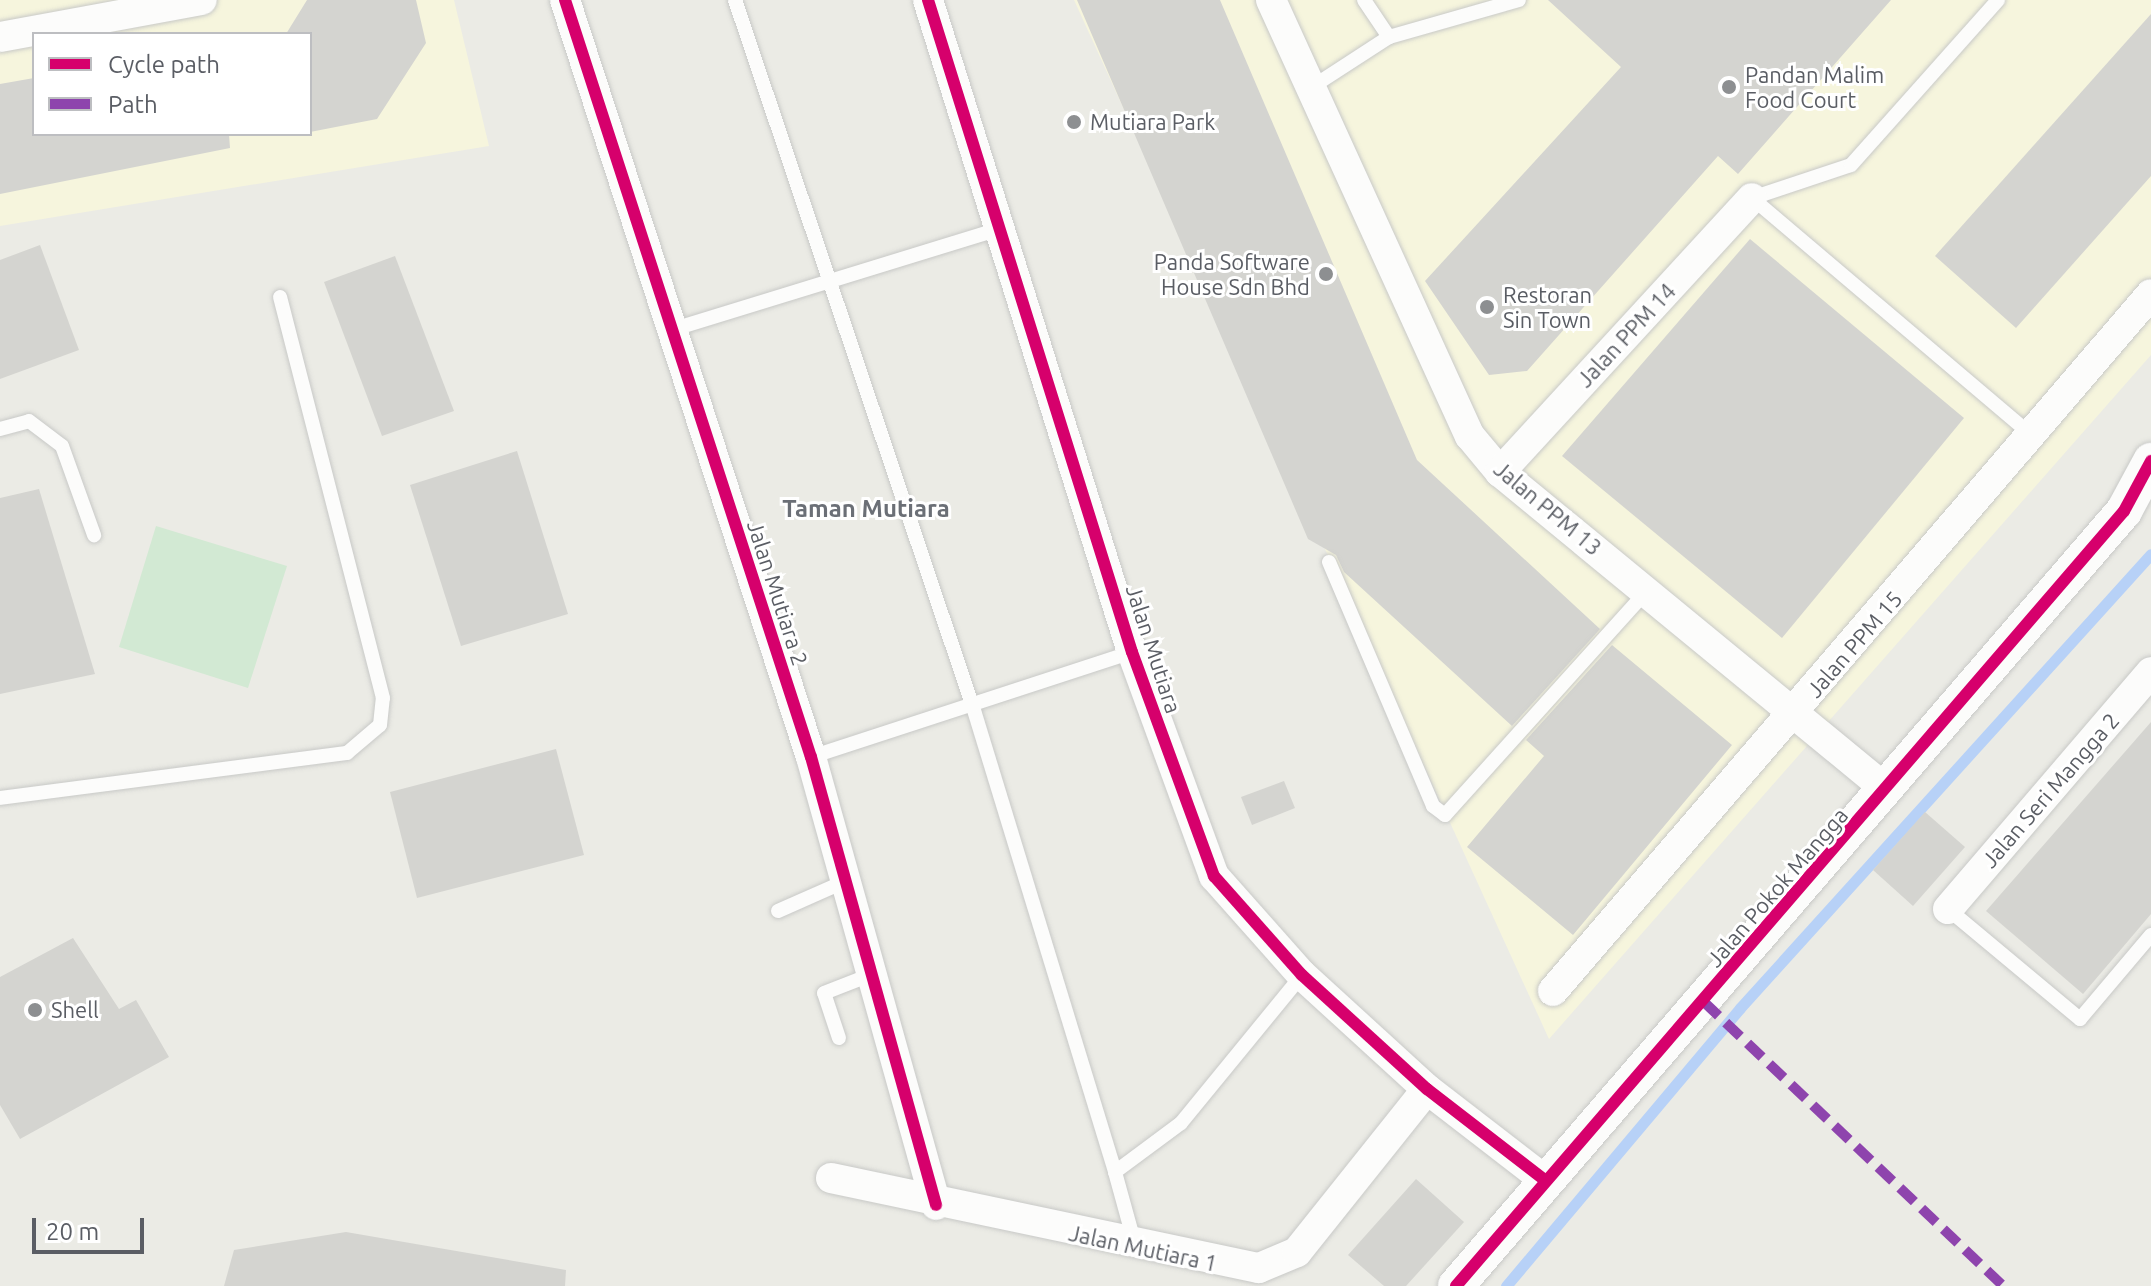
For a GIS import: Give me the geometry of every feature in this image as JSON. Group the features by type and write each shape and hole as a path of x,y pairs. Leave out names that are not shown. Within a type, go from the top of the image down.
{"street":[{"path":"0,37 202,0"},
{"name":"Jalan Mutiara 2","path":"565,0 849,880 936,1205"},
{"name":"Jalan Mutiara","path":"928,0 1004,227 1132,652 1214,876 1302,975 1427,1089 1546,1181"},
{"name":"Jalan PPM 13","path":"1271,0 1470,436 1500,472 1796,711 1887,790"},
{"name":"Jalan PPM 14","path":"1500,472 1752,198"},
{"name":"Jalan PPM 15","path":"1553,991 2035,438 2151,294"},
{"name":"Jalan Pokok Mangga","path":"1456,1286 2137,500 2151,461"},
{"name":"Jalan Seri Mangga 2","path":"1948,909 2151,672"},
{"name":"Jalan Mutiara 1","path":"831,1178 936,1205 1234,1267 1279,1263 1297,1252 1427,1089"}],"lane":[{"path":"735,0 973,707 1136,1247"},
{"path":"1364,0 1389,37"},
{"path":"1312,87 1389,37 1519,0"},
{"path":"1752,198 1851,165 1998,0"},
{"path":"1752,198 2035,438"},
{"path":"671,330 1004,227"},
{"path":"0,798 347,753 380,725 383,698 280,297"},
{"path":"0,429 29,421 62,446 94,535"},
{"path":"1329,562 1433,806 1445,815 1647,591"},
{"path":"811,757 973,707 1132,652"},
{"path":"778,911 849,880"},
{"path":"1948,909 2080,1019 2151,935"},
{"path":"839,1038 824,993 876,973"},
{"path":"1115,1172 1181,1123 1302,975"}],"shaded area":[{"path":"0,0 454,0 489,146 0,226"},
{"path":"1074,0 2151,0 2151,355 1549,1039"},
{"path":"156,526 287,566 248,688 119,647"}],"building":[{"path":"307,0 416,0 426,43 377,119 312,132 312,32 287,32"},
{"path":"1077,0 1220,0 1417,460 1600,629 1512,726 1344,572 1336,555 1308,539"},
{"path":"1548,0 1891,0 1738,174 1718,156 1527,371 1489,375 1425,281 1621,67"},
{"path":"2151,14 2151,176 2016,328 1935,256"},
{"path":"32,78 32,136 229,136 230,148 0,194 0,84"},
{"path":"1750,239 1964,418 1782,638 1562,456"},
{"path":"40,245 79,350 0,379 0,260"},
{"path":"395,256 454,411 382,436 324,282"},
{"path":"517,451 568,614 461,646 410,485"},
{"path":"39,489 95,674 0,694 0,498"},
{"path":"1612,645 1732,745 1573,935 1467,847 1544,756 1526,740"},
{"path":"2151,722 2151,914 2083,994 1986,911"},
{"path":"556,749 584,855 417,898 390,792"},
{"path":"1284,781 1295,808 1252,825 1241,797"},
{"path":"1925,812 1965,847 1913,906 1873,870"},
{"path":"73,938 119,1009 136,1000 169,1057 20,1139 0,1105 0,977"},
{"path":"1416,1179 1464,1222 1406,1286 1384,1286 1348,1255"},
{"path":"346,1232 566,1270 565,1286 224,1286 234,1250"}],"waterway":[{"path":"1506,1286 1740,1008 2151,554"}],"marked path":[{"path":"1704,1002 2003,1286"}],"cycle path":[{"path":"565,0 811,757 936,1205"},
{"path":"928,0 1132,652 1214,876 1302,975 1427,1089 1546,1181"},
{"path":"1456,1286 2124,511 2151,461"}],"place":[{"name":"Pandan Malim Food Court","path":"1729,87"},
{"name":"Mutiara Park","path":"1074,122"},
{"name":"Panda Software House Sdn Bhd","path":"1326,274"},
{"name":"Restoran Sin Town","path":"1487,307"},
{"name":"Shell","path":"35,1010"}],"district":[{"name":"Taman Mutiara","path":"866,509"}]}
